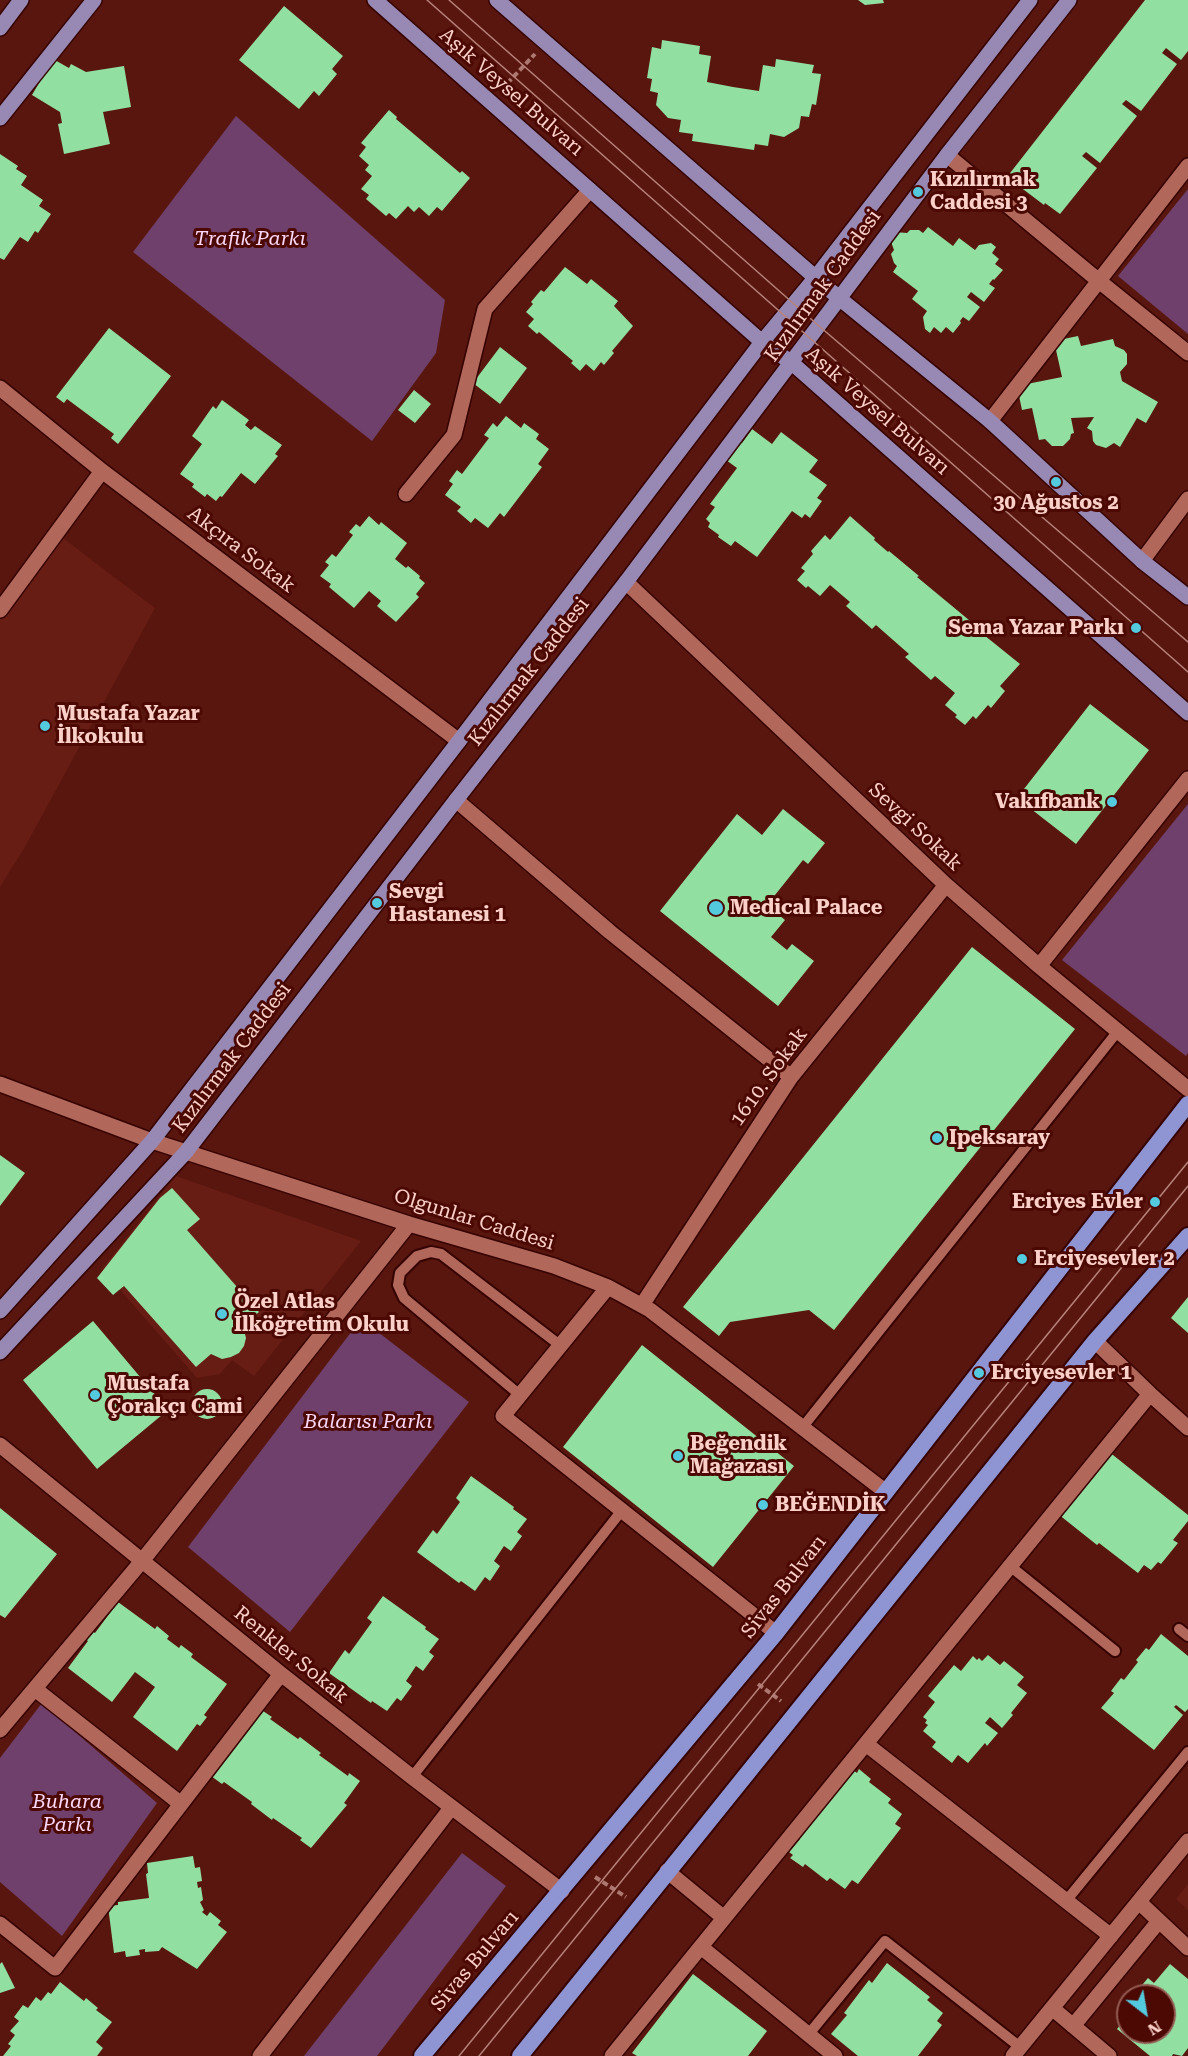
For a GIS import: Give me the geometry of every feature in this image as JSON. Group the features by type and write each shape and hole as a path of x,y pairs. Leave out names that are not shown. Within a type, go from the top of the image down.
{"highway":[{"name":"Sivas Bulvarı","path":"422,2056 776,1633 1188,1104"},
{"path":"520,2056 1095,1341 1188,1236"}],"main road":[{"path":"0,118 94,0"},
{"name":"Aşık Veysel Bulvarı","path":"375,0 762,342 792,363 1188,713"},
{"path":"497,0 839,298 990,421 1142,561 1188,597"},
{"name":"Kızılırmak Caddesi","path":"0,1311 152,1141 762,342 816,277 1030,0"},
{"name":"Kızılırmak Caddesi","path":"0,1352 186,1152 626,582 947,155 1069,0"},
{"path":"0,28 16,2"}],"street":[{"path":"947,155 1188,353"},
{"path":"990,421 1188,166"},
{"path":"406,494 454,435 485,309 590,190"},
{"name":"Akçıra Sokak","path":"0,388 102,471 459,741"},
{"path":"0,610 102,471"},
{"path":"1142,561 1188,499"},
{"name":"Sevgi Sokak","path":"626,582 946,885 1039,966 1188,1089"},
{"path":"1039,966 1188,779"},
{"path":"456,800 610,932 791,1077"},
{"name":"1610. Sokak","path":"642,1305 791,1077 946,885"},
{"name":"Olgunlar Caddesi","path":"0,1084 152,1141 410,1224 554,1266 608,1287 642,1305 885,1492"},
{"path":"0,1730 142,1561 410,1224"},
{"path":"608,1287 503,1416 776,1633"},
{"path":"1095,1341 1188,1428"},
{"path":"612,2056 1150,1394"},
{"name":"Renkler Sokak","path":"0,1445 281,1674 451,1808 562,1890"},
{"path":"0,1924 55,1968 281,1674"},
{"path":"35,1689 181,1804"},
{"path":"866,1744 1110,1936"},
{"path":"260,2056 451,1808"},
{"path":"1016,2051 1188,1841"},
{"path":"667,1871 724,1918"},
{"path":"1138,1902 1188,1948"},
{"path":"1073,2026 1159,1921"},
{"path":"701,1947 835,2056"},
{"path":"1052,2008 1109,2056"}],"lane":[{"path":"802,1428 1118,1031"},
{"path":"436,1252 440,1233"},
{"path":"520,1395 404,1298 398,1285 400,1273 424,1252 441,1254 561,1346"},
{"path":"412,1777 622,1509"},
{"path":"1010,1566 1114,1651"},
{"path":"1179,1629 1188,1636"},
{"path":"1066,1901 1188,1752"},
{"path":"808,2035 885,1941 1016,2051"}],"path":[{"path":"490,102 546,42"},
{"path":"742,1673 796,1712"},
{"path":"581,1867 639,1906"}],"shaded area":[{"name":"Mustafa Yazar İlkokulu","path":"51,529 155,608 26,845 0,887 0,597"},
{"name":"Özel Atlas İlköğretim Okulu","path":"176,1176 361,1241 254,1376 232,1360 220,1374 197,1378 102,1269"},
{"path":"1188,1884 1188,1910 1176,1899"}],"green space":[{"name":"Trafik Parkı","path":"236,116 445,300 436,353 372,441 133,252"},
{"path":"1188,189 1188,334 1118,276"},
{"path":"1188,804 1188,1053 1186,1056 1062,960"},
{"name":"Balarısı Parkı","path":"361,1319 469,1402 290,1632 188,1547"},
{"name":"Buhara Parkı","path":"42,1703 157,1803 62,1936 0,1882 0,1758"},
{"path":"462,1853 506,1886 377,2056 304,2056"}],"building":[{"path":"858,0 883,0 884,3 865,5"},
{"path":"1145,0 1188,0 1188,51 1181,60 1166,48 1162,53 1177,64 1141,111 1126,100 1122,104 1137,116 1100,163 1086,152 1082,156 1097,168 1060,214 1007,177"},
{"path":"284,6 343,56 332,69 337,74 319,96 314,91 299,109 239,60"},
{"path":"662,40 700,46 699,54 711,56 707,82 733,87 759,91 763,65 775,67 776,59 814,65 812,73 821,74 816,105 812,104 809,117 801,116 799,128 784,137 770,134 768,146 755,144 754,150 692,141 693,134 679,132 681,120 668,118 656,105 658,93 650,91 652,79 647,78 652,47 661,49"},
{"path":"53,59 69,68 71,64 86,72 124,66 131,107 103,112 110,144 64,154 58,124 62,123 60,112 32,95"},
{"path":"389,110 397,117 396,119 460,173 462,171 470,178 442,211 437,207 429,216 419,207 414,212 408,206 396,219 389,213 386,216 366,199 369,195 361,189 372,176 365,170 369,165 359,156 366,147 361,143"},
{"path":"0,154 18,166 16,169 27,176 21,185 43,200 39,206 51,214 38,233 35,231 28,242 20,237 4,260 0,258"},
{"path":"928,227 953,246 959,238 975,250 979,245 991,243 996,247 992,253 999,259 995,264 1003,270 989,284 995,288 984,302 971,292 967,297 980,307 969,321 963,317 953,333 946,327 941,333 934,327 930,333 925,329 923,317 927,311 912,299 918,291 893,272 897,266 891,254 894,250 890,239 895,232 907,233 910,230 919,230 923,233"},
{"path":"565,267 587,284 591,279 618,301 614,306 633,326 612,351 614,353 604,365 601,362 594,371 586,364 580,371 571,363 573,361 539,332 537,334 528,326 534,319 526,312 533,304 531,302 541,290 544,292"},
{"path":"109,328 171,376 118,444 111,438 114,434 67,399 64,403 56,397"},
{"path":"1078,336 1081,346 1113,339 1115,346 1127,354 1127,364 1120,372 1122,381 1158,402 1146,423 1137,418 1120,447 1114,443 1106,448 1096,445 1092,431 1087,428 1094,417 1071,418 1074,433 1071,434 1070,439 1063,446 1052,446 1045,439 1039,440 1032,408 1022,410 1017,386 1062,377 1054,341"},
{"path":"500,347 527,368 500,404 473,383"},
{"path":"414,390 431,404 415,423 398,410"},
{"path":"222,400 249,420 245,425 251,430 255,426 282,445 275,454 278,456 255,484 241,473 222,497 220,496 216,501 207,494 205,497 192,487 194,484 180,474 202,444 192,436 213,406 216,409"},
{"path":"506,416 521,428 524,423 539,434 536,439 549,449 538,464 542,467 504,517 500,513 488,528 475,518 471,523 457,511 461,507 445,495 453,484 449,481 457,470 462,474 489,438 484,435 493,423 497,427"},
{"path":"752,429 772,444 781,432 818,460 809,472 827,485 817,498 822,501 810,518 805,514 802,518 792,511 757,557 735,541 731,546 718,537 719,535 708,527 710,523 706,519 715,507 710,504 737,468 726,460 737,439 742,443"},
{"path":"369,516 379,525 381,522 407,543 395,559 406,568 408,566 425,583 416,594 419,597 396,622 377,606 381,601 369,591 354,608 329,587 331,584 320,576 329,565 325,562 332,554 336,557 353,535 349,532 356,524 360,527"},
{"path":"850,516 875,538 874,540 1020,664 1000,686 1005,691 991,708 988,705 976,719 973,716 965,725 955,717 957,715 945,705 955,693 935,676 931,680 905,657 909,654 876,625 872,629 846,606 850,602 830,585 820,596 797,580 805,571 801,568 813,554 811,551 825,535 830,540"},
{"path":"1090,704 1149,750 1076,844 1017,798"},
{"name":"Medical Palace","path":"783,809 825,843 808,864 803,860 767,905 785,920 771,937 787,950 792,944 814,961 778,1006 660,911 737,814 762,835"},
{"name":"Ipeksaray","path":"972,947 1075,1029 834,1330 809,1310 730,1322 719,1336 683,1307"},
{"path":"0,1155 25,1173 0,1206"},
{"path":"172,1188 200,1219 187,1230 259,1312 243,1326 246,1338 239,1353 222,1359 211,1354 196,1367 124,1286 113,1295 97,1278 160,1198"},
{"path":"1188,1297 1188,1333 1171,1318"},
{"name":"Mustafa Çorakçı Cami","path":"93,1321 168,1410 97,1469 23,1380"},
{"name":"Beğendik Mağazası","path":"642,1345 794,1466 713,1567 563,1447"},
{"path":"207,1389 218,1393 222,1404 218,1415 207,1419 196,1415 192,1404 196,1393"},
{"path":"1108,1451 1188,1515 1188,1521 1173,1540 1178,1543 1161,1564 1158,1562 1151,1570 1144,1565 1138,1573 1099,1543 1097,1545 1058,1514"},
{"path":"471,1476 527,1519 517,1532 522,1536 511,1551 504,1546 494,1561 500,1566 490,1581 485,1577 475,1591 461,1581 459,1583 417,1552 433,1530 437,1534 460,1502 456,1498"},
{"path":"0,1508 57,1554 5,1618 0,1615"},
{"path":"383,1596 439,1639 429,1652 434,1656 423,1671 416,1666 406,1681 412,1686 401,1701 397,1698 387,1711 372,1701 371,1703 329,1673 345,1650 349,1654 372,1622 367,1618"},
{"path":"118,1602 155,1629 157,1626 169,1636 167,1639 193,1654 191,1657 227,1684 204,1715 207,1717 200,1726 197,1724 177,1751 133,1717 155,1687 135,1672 112,1702 68,1668 88,1641 85,1639 92,1631 95,1633"},
{"path":"1161,1634 1188,1656 1188,1709 1185,1712 1176,1705 1174,1707 1183,1715 1154,1750 1101,1708 1114,1693 1111,1691 1121,1678 1124,1680 1138,1662 1136,1660 1146,1648 1149,1650"},
{"path":"988,1655 1000,1665 1004,1661 1024,1677 1017,1685 1027,1693 1002,1728 990,1717 985,1723 998,1733 987,1746 985,1743 968,1763 958,1755 952,1763 932,1747 936,1742 923,1731 928,1725 925,1723 927,1720 923,1717 935,1702 928,1696 954,1665 961,1671 973,1656 982,1661"},
{"path":"260,1709 298,1739 300,1737 321,1753 319,1755 348,1776 349,1773 360,1781 344,1803 347,1805 311,1848 300,1840 302,1838 273,1818 272,1820 251,1804 252,1802 224,1782 222,1784 211,1776"},
{"path":"859,1769 871,1779 869,1782 891,1799 888,1803 902,1814 895,1824 901,1828 858,1884 852,1880 845,1889 830,1878 827,1881 805,1864 803,1867 790,1858 793,1855 789,1852 800,1839 797,1837 853,1770 857,1773"},
{"path":"193,1856 195,1868 200,1867 202,1881 197,1882 198,1888 201,1887 203,1900 200,1902 204,1910 202,1912 207,1916 210,1912 221,1921 218,1925 227,1932 197,1969 162,1947 159,1951 139,1950 140,1955 126,1957 125,1951 114,1953 108,1906 118,1905 118,1902 149,1898 147,1863"},
{"path":"2,1962 15,1988 0,1993 0,1964"},
{"path":"887,1963 930,1997 927,2000 943,2013 937,2021 942,2025 918,2056 858,2056 831,2034 847,2015 844,2013 869,1980 872,1983"},
{"path":"1170,1964 1188,1979 1188,2048 1182,2056 1173,2054 1172,2056 1150,2056 1135,2044 1176,2044 1176,1984 1143,1984 1148,1978 1154,1983"},
{"path":"693,1974 767,2031 748,2056 637,2056 632,2053"},
{"path":"60,1982 84,2001 86,1998 98,2008 96,2010 112,2022 96,2042 103,2048 97,2056 3,2056 11,2046 8,2044 15,2035 10,2031 19,2021 14,2017 23,2005 28,2008 36,1997 41,2001 48,1992 51,1994"}],"tram line":[{"path":"427,0 1188,672"},
{"path":"449,0 819,326 1188,642"},
{"path":"459,2056 1188,1162"},
{"path":"479,2056 1188,1186"}],"place":[{"name":"Kızılırmak Caddesi 3","path":"918,192"},
{"name":"30 Ağustos 2","path":"1056,482"},
{"name":"Sema Yazar Parkı","path":"1136,628"},
{"name":"Mustafa Yazar İlkokulu","path":"45,726"},
{"name":"Vakıfbank","path":"1112,802"},
{"name":"Sevgi Hastanesi 1","path":"377,903"},
{"name":"Medical Palace","path":"716,908"},
{"name":"Ipeksaray","path":"937,1138"},
{"name":"Erciyes Evler","path":"1155,1202"},
{"name":"Erciyesevler 2","path":"1022,1259"},
{"name":"Özel Atlas İlköğretim Okulu","path":"222,1314"},
{"name":"Erciyesevler 1","path":"979,1373"},
{"name":"Mustafa Çorakçı Cami","path":"95,1395"},
{"name":"Beğendik Mağazası","path":"678,1456"},
{"name":"BEĞENDİK","path":"763,1505"}]}
